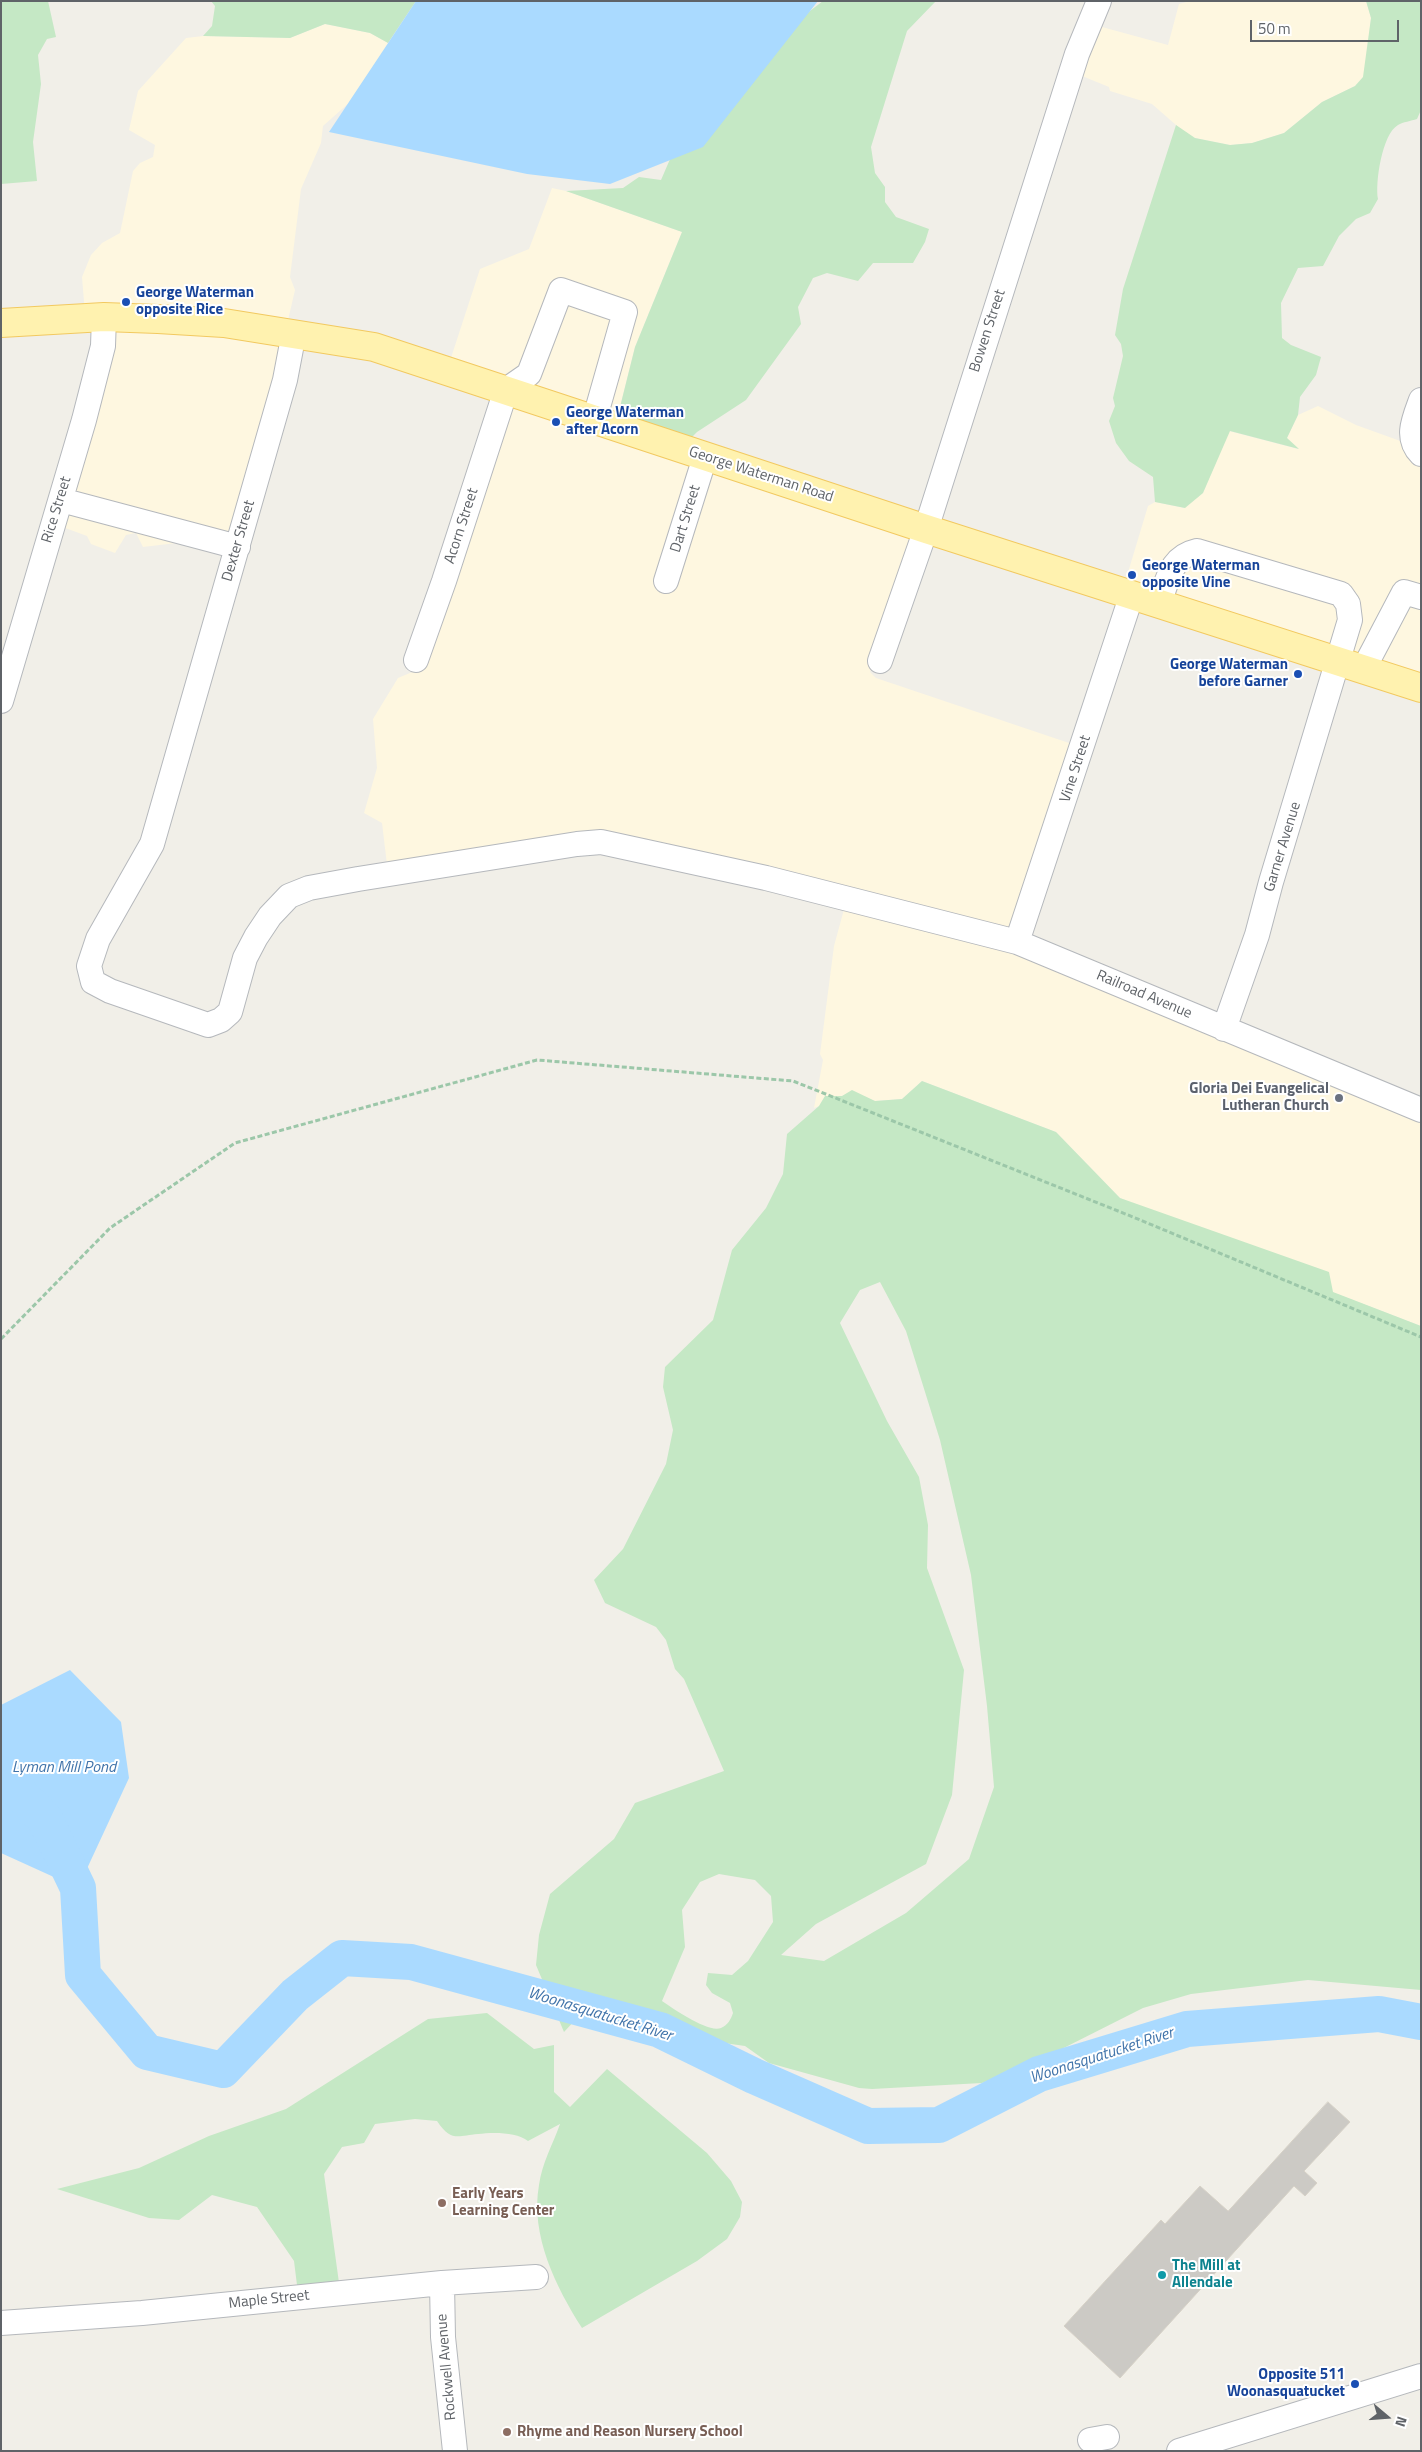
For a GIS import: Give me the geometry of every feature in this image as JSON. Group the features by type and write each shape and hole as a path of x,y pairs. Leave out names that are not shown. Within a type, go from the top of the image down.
{"main road":[{"name":"George Waterman Road","path":"1,323 104,317 224,323 374,347 594,421 1132,594 1351,667 1421,688"}],"street":[{"name":"Bowen Street","path":"880,661 926,529 1077,54 1100,1"},
{"path":"506,390 528,374 561,290 616,308 625,312 594,421"},
{"name":"Rice Street","path":"1,701 84,420 103,346 104,317"},
{"name":"Dexter Street","path":"294,334 285,380 152,844 98,939 89,966 92,982 110,991 208,1024 221,1020 230,1012 245,958 256,936 278,906 289,896 309,888 358,879 577,844 601,842 766,878 860,903"},
{"name":"Acorn Street","path":"416,660 444,581 506,390"},
{"path":"1416,447 1412,426 1421,400"},
{"name":"Dart Street","path":"666,581 705,457"},
{"path":"60,500 238,546"},
{"path":"1159,603 1175,562 1185,554 1197,551 1341,594 1348,604 1351,667"},
{"path":"1351,667 1404,592 1421,597"},
{"name":"Vine Street","path":"1017,942 1132,594"},
{"name":"Garner Avenue","path":"1224,1029 1257,935 1271,882 1351,667"},
{"name":"Railroad Avenue","path":"860,903 1017,942 1421,1110"},
{"name":"Maple Street","path":"1,2323 536,2277"},
{"name":"Rockwell Avenue","path":"442,2284 443,2336 455,2451"},
{"path":"1179,2451 1421,2376"}],"path":[{"path":"1,1339 110,1228 235,1143 538,1060 794,1081 1133,1217 1421,1336"}],"shaded area":[{"path":"1190,1 1366,1 1371,18 1364,77 1355,86 1322,102 1284,133 1252,143 1230,145 1195,138 1184,132 1152,104 1110,91 1109,87 1065,69 1091,24 1168,45 1179,4"},
{"path":"325,24 370,33 388,43 360,93 323,126 321,143 301,189 290,277 295,290 286,329 291,336 227,551 185,542 143,547 136,533 126,535 115,553 91,544 87,536 49,522 103,321 85,314 82,277 91,255 102,243 120,233 133,171 140,163 153,157 155,145 129,130 138,91 186,38 203,36 290,38"},
{"path":"552,188 566,191 682,232 635,347 615,427 918,534 870,672 876,678 1075,745 1012,937 1421,1114 1421,1326 1332,1292 1165,1216 1120,1198 1056,1132 922,1081 902,1099 875,1101 852,1091 842,1096 825,1096 819,1106 814,1108 823,1060 820,1054 834,946 846,902 601,843 388,873 382,823 364,813 377,768 373,719 398,678 417,670 507,399 447,370 480,269 529,249"},
{"path":"1318,406 1356,425 1417,447 1421,451 1421,689 1123,589 1148,506 1155,502 1184,508 1203,493 1229,431 1298,449 1287,438 1298,415"}],"green space":[{"path":"1,1 48,1 56,37 47,39 38,55 41,84 33,142 37,181 1,184"},
{"path":"211,1 416,1 388,43 370,33 325,24 290,38 203,36 212,26 215,6"},
{"path":"823,1 936,1 907,31 871,147 875,173 885,187 885,202 896,217 929,229 925,242 913,263 873,263 858,281 827,273 813,278 798,307 801,324 746,400 697,432 681,448 615,427 635,347 682,232 566,191 623,188 639,177 661,180 677,143 781,33"},
{"path":"1366,1 1421,1 1421,110 1417,119 1398,125 1392,130 1388,138 1379,171 1378,199 1370,213 1356,219 1339,236 1323,266 1298,268 1281,303 1282,338 1291,345 1321,357 1316,375 1300,397 1298,415 1287,438 1299,449 1230,431 1203,493 1185,508 1155,502 1153,477 1129,461 1116,443 1109,421 1115,406 1113,398 1123,356 1121,344 1115,335 1123,289 1176,125 1195,138 1230,145 1252,143 1284,133 1322,102 1355,86 1363,77 1371,18"},
{"path":"922,1081 1056,1132 1120,1198 1329,1272 1333,1292 1421,1326 1421,1990 1308,1980 1191,1994 1143,2008 1024,2068 982,2083 872,2089 859,2088 769,2063 745,2046 717,2042 643,2009 579,2016 564,2032 536,1965 539,1935 550,1894 614,1839 635,1803 724,1771 684,1679 675,1669 666,1640 656,1627 605,1603 594,1580 623,1549 666,1464 673,1430 663,1387 665,1367 713,1320 732,1250 766,1208 783,1174 787,1134 819,1106 825,1096 842,1096 852,1090 875,1101 902,1099","holes":["880,1282 906,1331 940,1440 971,1575 987,1706 994,1787 969,1859 906,1913 824,1961 781,1955 816,1924 926,1864 952,1795 964,1670 927,1568 928,1525 919,1477 887,1421 840,1323 860,1290","719,1874 755,1880 771,1896 773,1922 748,1961 732,1975 708,1973 706,1985 712,1993 730,2003 733,2013 726,2025 715,2029 700,2024 662,2001 685,1947 682,1910 700,1882"]},
{"path":"487,2013 534,2049 554,2045 554,2092 570,2107 607,2069 707,2153 731,2181 742,2202 740,2217 727,2239 697,2261 582,2328 563,2295 547,2260 538,2223 537,2204 540,2177 560,2124 528,2141 518,2136 504,2133 455,2136 446,2132 437,2121 415,2119 375,2124 364,2143 342,2147 324,2174 340,2290 298,2293 294,2261 257,2207 212,2195 179,2220 149,2218 57,2189 139,2168 209,2136 286,2109 428,2019"}],"water":[{"path":"416,1 818,1 703,147 610,184 527,174 329,132"},
{"name":"Lyman Mill Pond","path":"70,1670 121,1722 129,1778 78,1888 1,1853 1,1705"}],"building":[{"name":"The Mill at Allendale","path":"1328,2102 1350,2122 1304,2171 1317,2183 1305,2196 1294,2186 1120,2378 1064,2326 1161,2220 1165,2224 1200,2186 1228,2211"}],"waterway":[{"name":"Woonasquatucket River","path":"1,1774 45,1819 78,1888 83,1975 147,2052 223,2070 295,1995 342,1958 411,1962 660,2030 754,2076 868,2126 939,2125 1039,2074 1187,2029 1379,2014 1421,2022"}],"place":[{"name":"George Waterman opposite Rice","path":"126,302"},
{"name":"George Waterman after Acorn","path":"556,422"},
{"name":"George Waterman opposite Vine","path":"1132,575"},
{"name":"George Waterman before Garner","path":"1298,674"},
{"name":"Gloria Dei Evangelical Lutheran Church","path":"1339,1098"},
{"name":"Early Years Learning Center","path":"442,2203"},
{"name":"The Mill at Allendale","path":"1162,2275"},
{"name":"Opposite 511 Woonasquatucket","path":"1355,2384"},
{"name":"Rhyme and Reason Nursery School","path":"507,2432"}]}
